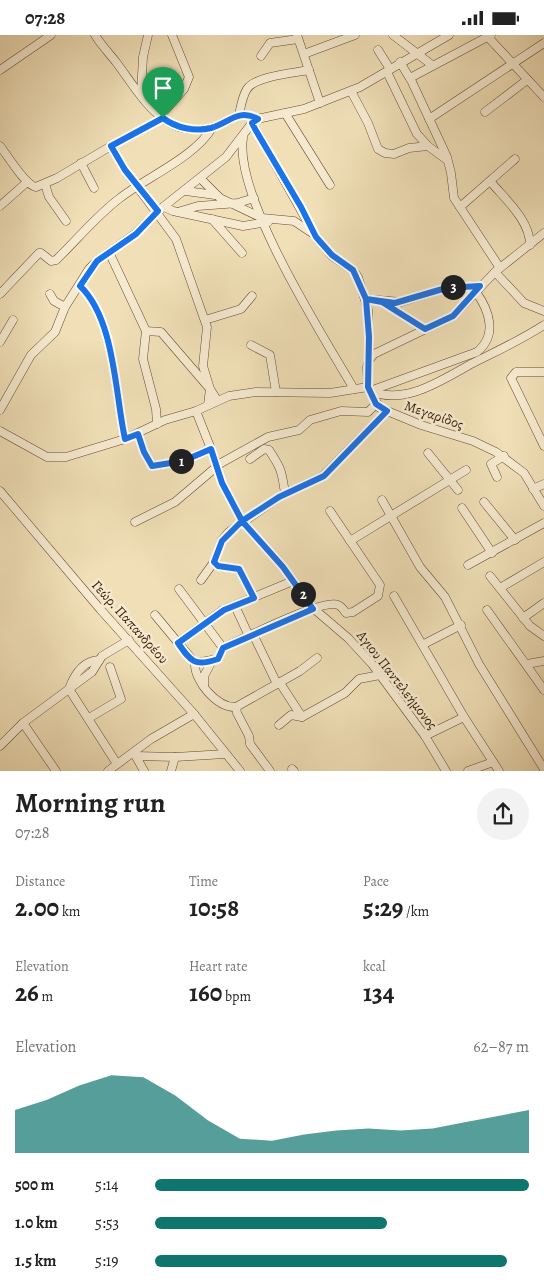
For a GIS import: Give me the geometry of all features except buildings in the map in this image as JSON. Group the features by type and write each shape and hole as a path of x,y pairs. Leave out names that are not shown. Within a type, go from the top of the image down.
{"street":[{"path":"0,70 51,35"},
{"path":"95,35 141,94 162,117 179,128 212,128 239,115 250,115 255,121 316,237"},
{"path":"141,94 143,57 148,35"},
{"path":"0,146 4,157 26,183 36,187 45,184 162,117 184,89 188,77 172,35"},
{"path":"304,53 356,35"},
{"path":"393,35 432,65"},
{"path":"0,410 27,360 54,332 65,307 90,269 109,252 136,234 161,209 201,179 226,157 255,121 320,103 350,91 389,71 400,62 449,35"},
{"path":"410,78 488,36 510,63 544,97"},
{"path":"261,56 270,43 298,37 320,103"},
{"path":"429,119 510,63 544,43"},
{"path":"378,50 412,126 428,146 448,161"},
{"path":"400,62 410,78 448,161 454,198 498,270 524,303 544,311"},
{"path":"239,115 243,98 251,84 270,77 309,70"},
{"path":"484,112 527,80"},
{"path":"536,89 544,83"},
{"path":"350,91 381,151 394,154 409,148 428,146"},
{"path":"285,113 330,185"},
{"path":"0,294 39,253 51,261 56,260 111,205 137,185 188,152 204,139 212,128"},
{"path":"243,136 243,161 262,220 311,315 354,389"},
{"path":"111,146 137,185 161,209 176,239 205,320 207,333 203,366 210,389 208,405"},
{"path":"460,207 515,159"},
{"path":"80,163 94,188"},
{"path":"201,179 217,195 262,220"},
{"path":"490,181 524,222 529,235 530,245"},
{"path":"0,206 26,183"},
{"path":"45,184 49,197 66,221"},
{"path":"186,191 217,195"},
{"path":"178,211 228,202 238,203 254,198"},
{"path":"136,522 175,502 226,460 268,437 299,430 310,420 341,411 368,412 376,404 369,389 366,299 353,270 332,255 316,237 294,221 262,220 243,226 161,209"},
{"path":"211,219 242,253"},
{"path":"369,360 380,350 453,316 498,270 544,233"},
{"path":"109,252 146,331 143,359 156,409 157,424"},
{"path":"80,286 95,307 105,335 125,439"},
{"path":"366,299 382,302 401,302 446,288 478,289"},
{"path":"0,431 38,454 54,458 80,454 125,439 157,424 196,411 217,400 242,393 276,391 330,393 354,389 369,389 477,352 483,347 489,332 490,322 478,289"},
{"path":"50,294 54,301 65,307"},
{"path":"205,320 241,309 252,296"},
{"path":"382,302 425,329"},
{"path":"0,341 13,320"},
{"path":"369,389 388,396 434,386 524,338 544,325"},
{"path":"146,331 157,331 166,336 217,400"},
{"path":"251,345 270,355 276,391"},
{"path":"544,372 516,372 511,378 544,446"},
{"name":"Μεγαρίδος","path":"376,404 387,411 421,425 473,441 504,456 524,473 544,506"},
{"name":"Αγιου Παντελεήμονος","path":"196,411 222,483 242,521 293,581 313,609 348,637 380,675 425,736 446,771"},
{"path":"201,580 214,562 222,541 242,521 285,494 324,476 387,411"},
{"path":"138,434 144,452 152,466 183,461 211,449"},
{"path":"250,459 264,449 269,450 274,461 282,469 285,494"},
{"path":"428,453 458,490"},
{"path":"497,477 491,463 504,456"},
{"path":"350,541 466,470"},
{"path":"533,489 544,484"},
{"name":"Γεώρ. Παπανδρέου","path":"0,491 100,609 194,714 240,771"},
{"path":"382,500 420,567 445,597 461,625 479,664 544,769"},
{"path":"484,502 515,541"},
{"path":"462,509 492,553"},
{"path":"195,663 212,661 220,656 223,648 313,609 338,605 349,613 378,596 380,585 330,511"},
{"path":"468,565 515,541 544,523"},
{"path":"214,562 218,566 239,569 254,598"},
{"path":"500,588 544,562"},
{"path":"490,576 523,618 537,632 544,635"},
{"path":"178,643 224,610 293,581"},
{"path":"179,589 223,648"},
{"path":"394,596 464,717 499,771"},
{"path":"523,618 544,603"},
{"path":"235,606 278,683 302,717"},
{"path":"488,610 544,690"},
{"path":"155,615 195,663 196,675 204,687 224,705 236,707 300,671 317,658"},
{"path":"424,645 461,625"},
{"path":"0,746 23,723 92,672 105,654 129,640"},
{"path":"204,687 204,676 212,661"},
{"path":"527,664 544,661"},
{"path":"88,718 121,699 110,667"},
{"path":"279,725 291,715 302,717 345,693 359,679 380,675"},
{"path":"69,689 118,764"},
{"path":"236,707 237,713 249,736 250,744 270,771"},
{"path":"108,771 194,714"},
{"path":"425,736 464,717"},
{"path":"23,723 56,771"},
{"path":"135,753 175,757 225,754"},
{"path":"135,753 144,771"},
{"path":"171,771 175,757"},
{"path":"468,771 484,769 493,762"}],"route":[{"path":"163,118 111,146 125,170 158,211 136,234 97,261 80,286 95,307 105,335 112,361 125,439 138,434 144,452 152,466 183,461 211,449 222,483 242,521 237,527 228,532 222,541 214,562 218,566 239,569 254,598 224,610 178,643 188,657 195,663 201,663 218,659 223,648 313,609 283,567 242,521 279,497 324,476 387,411 376,404 368,387 366,374 369,360 369,337 366,299 382,302 395,303 446,288 480,286 458,312 447,321 425,329 382,302 377,300 366,299 358,277 353,270 332,255 316,237 301,207 252,123 258,119 245,114 237,115 212,128 194,129 179,128 163,118"}]}
